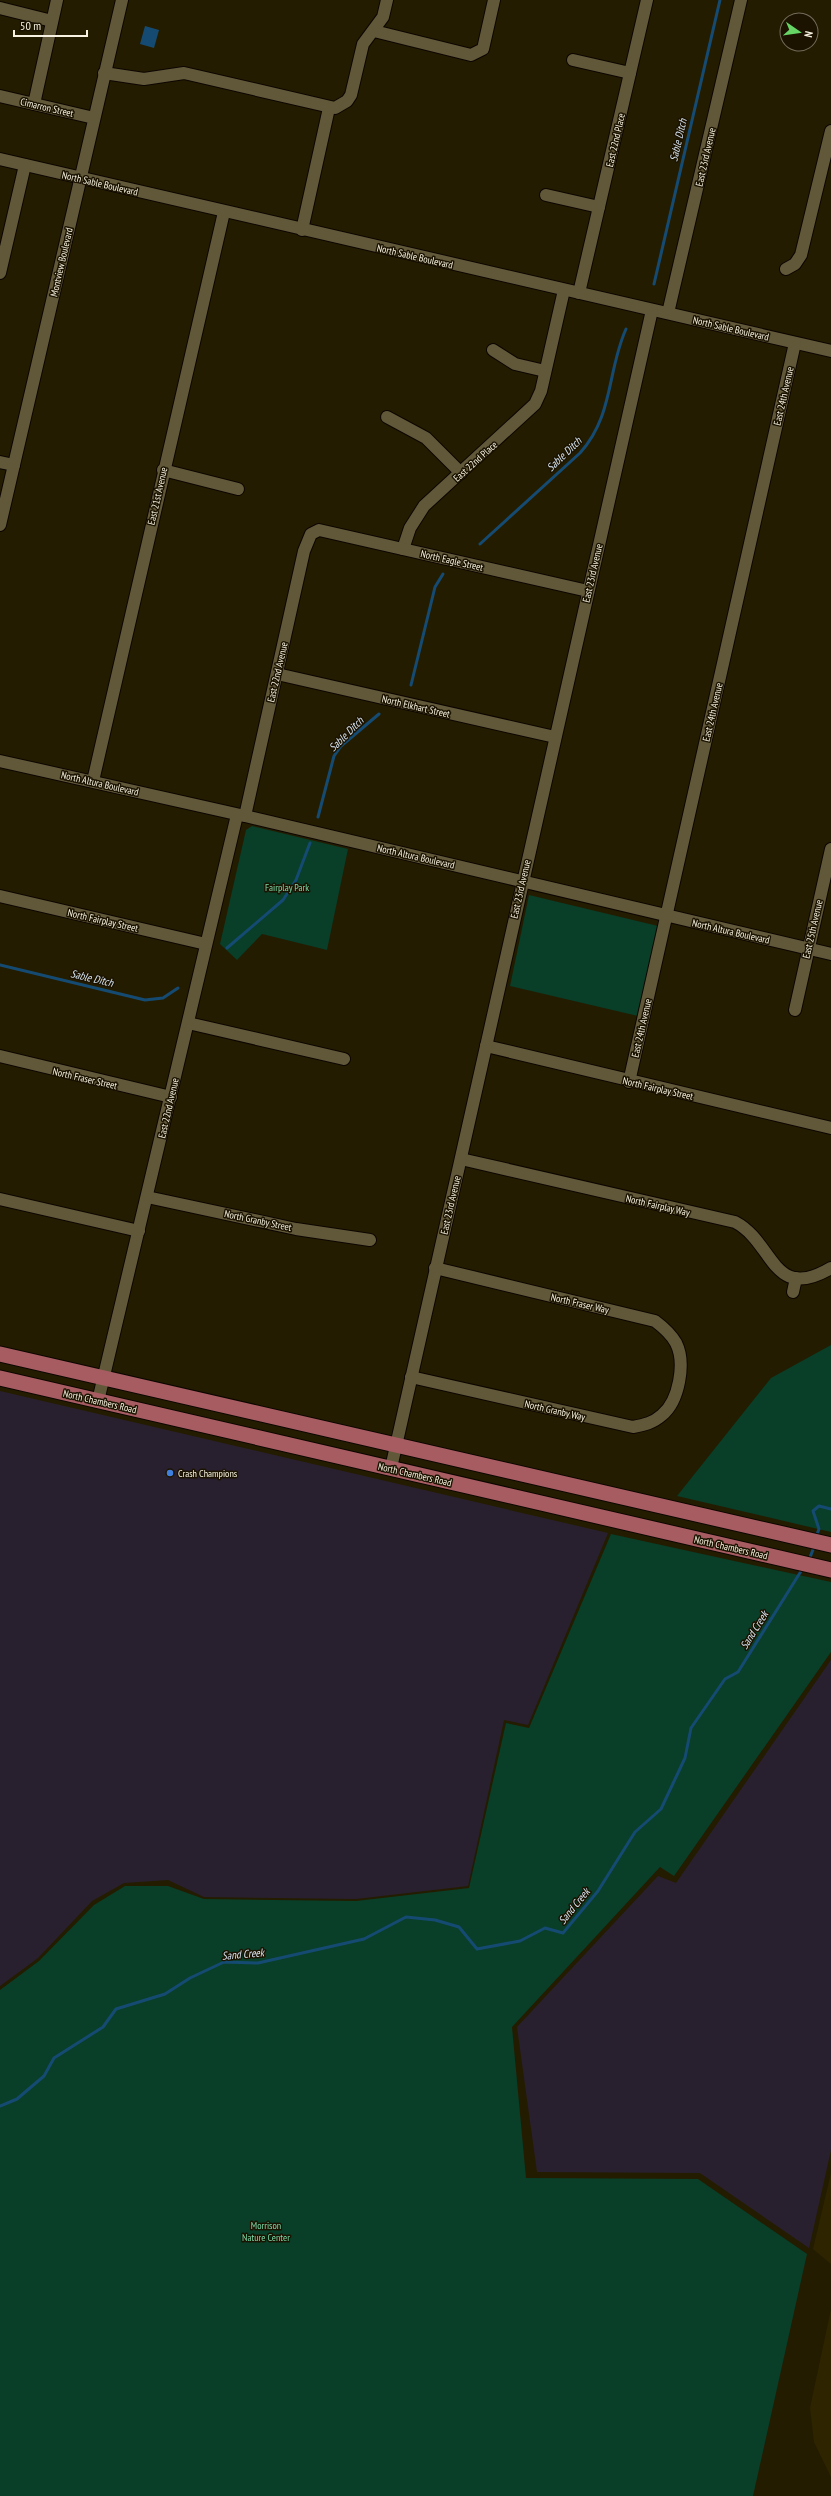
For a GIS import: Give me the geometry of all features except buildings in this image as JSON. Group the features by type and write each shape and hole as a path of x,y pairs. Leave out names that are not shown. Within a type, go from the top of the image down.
{"main road":[{"path":"0,1354 831,1545"},
{"name":"North Chambers Road","path":"0,1378 831,1570"}],"street":[{"path":"34,104 57,0"},
{"name":"Montview Boulevard","path":"0,525 122,0"},
{"path":"104,74 144,79 184,73 328,108 340,106 350,95 363,44 383,17 387,0"},
{"path":"374,31 471,55 483,49 494,0"},
{"name":"East 22nd Place","path":"578,293 647,0"},
{"name":"East 23rd Avenue","path":"668,313 741,0"},
{"path":"0,8 52,21"},
{"path":"573,60 630,74"},
{"name":"Cimarron Street","path":"0,96 94,118"},
{"path":"302,230 328,108"},
{"path":"786,269 795,264 801,255 831,131"},
{"name":"North Sable Boulevard","path":"0,159 224,212 831,351"},
{"path":"0,273 6,221 24,165"},
{"path":"546,195 599,207"},
{"name":"East 21st Avenue","path":"93,781 163,470 224,212"},
{"name":"East 22nd Place","path":"402,549 416,516 535,404 541,391 564,290"},
{"name":"East 23rd Avenue","path":"391,1468 522,881 652,310"},
{"name":"East 24th Avenue","path":"629,1082 795,343"},
{"path":"493,350 515,364 545,371"},
{"path":"387,417 426,438 461,473"},
{"path":"0,462 14,465"},
{"path":"163,470 238,489"},
{"name":"North Eagle Street","path":"316,531 588,591"},
{"name":"East 22nd Avenue","path":"98,1400 171,1097 206,944 277,674 304,550 308,537 316,531"},
{"name":"North Elkhart Street","path":"277,674 555,737"},
{"name":"North Altura Boulevard","path":"0,760 241,815 831,954"},
{"name":"East 25th Avenue","path":"795,1010 807,948 831,849"},
{"name":"North Fairplay Street","path":"0,896 206,944"},
{"path":"188,1024 344,1059"},
{"name":"North Fairplay Street","path":"486,1046 629,1082 831,1128"},
{"name":"North Fraser Street","path":"0,1056 171,1097"},
{"name":"North Fairplay Way","path":"461,1159 735,1222 751,1233 775,1267 796,1278"},
{"name":"North Granby Street","path":"147,1197 296,1229 370,1240"},
{"path":"0,1199 139,1231"},
{"name":"North Fraser Way","path":"435,1268 655,1321 669,1333 678,1348 681,1365 678,1383"},
{"path":"793,1292 796,1278 817,1276 831,1268"},
{"name":"North Granby Way","path":"411,1377 633,1426 649,1423 664,1413 674,1397 678,1383"}],"shaded area":[{"path":"0,1391 608,1533 528,1725 504,1720 468,1886 356,1899 204,1897 168,1880 124,1883 92,1901 38,1958 0,1986"},
{"path":"831,1660 831,2150 809,2248 700,2173 537,2172 517,2027 658,1876 676,1883"},
{"path":"831,2173 831,2264 813,2249"},
{"path":"831,2309 831,2477 814,2442 810,2408"}],"green space":[{"name":"Fairplay Park","path":"252,826 348,849 327,950 262,934 237,960 220,944 246,830"},
{"path":"529,895 658,926 638,1016 510,986"},
{"path":"831,1345 831,1532 677,1496 771,1378"},
{"name":"Morrison Nature Center","path":"611,1534 831,1582 831,1652 674,1876 660,1867 512,2027 526,2178 698,2179 807,2254 753,2496 0,2496 0,1990 39,1961 94,1905 125,1886 168,1886 204,1899 356,1901 469,1888 506,1723 529,1728"}],"water":[{"path":"145,26 159,30 154,48 140,44"}],"waterway":[{"name":"Sable Ditch","path":"654,284 720,0"},
{"name":"Sable Ditch","path":"480,544 580,453 591,438 599,424 609,392 620,345 626,329"},
{"name":"Sable Ditch","path":"411,685 435,587 443,574"},
{"name":"Sable Ditch","path":"318,817 334,756 341,746 379,714"},
{"name":"Sable Ditch","path":"227,948 283,900 296,880 310,843"},
{"name":"Sable Ditch","path":"0,965 145,1000 163,998 178,988"},
{"name":"Sand Creek","path":"816,1537 819,1529 813,1511 819,1506 831,1509"},
{"name":"Sand Creek","path":"809,1560 814,1547"},
{"name":"Sand Creek","path":"0,2106 17,2099 44,2076 54,2058 103,2027 116,2009 165,1994 190,1978 224,1962 258,1963 364,1939 406,1917 435,1920 459,1927 477,1949 520,1941 545,1928 563,1933 598,1891 635,1832 661,1809 685,1758 691,1728 725,1679 738,1672 803,1568"}],"place":[{"name":"Crash Champions","path":"170,1473"}]}
